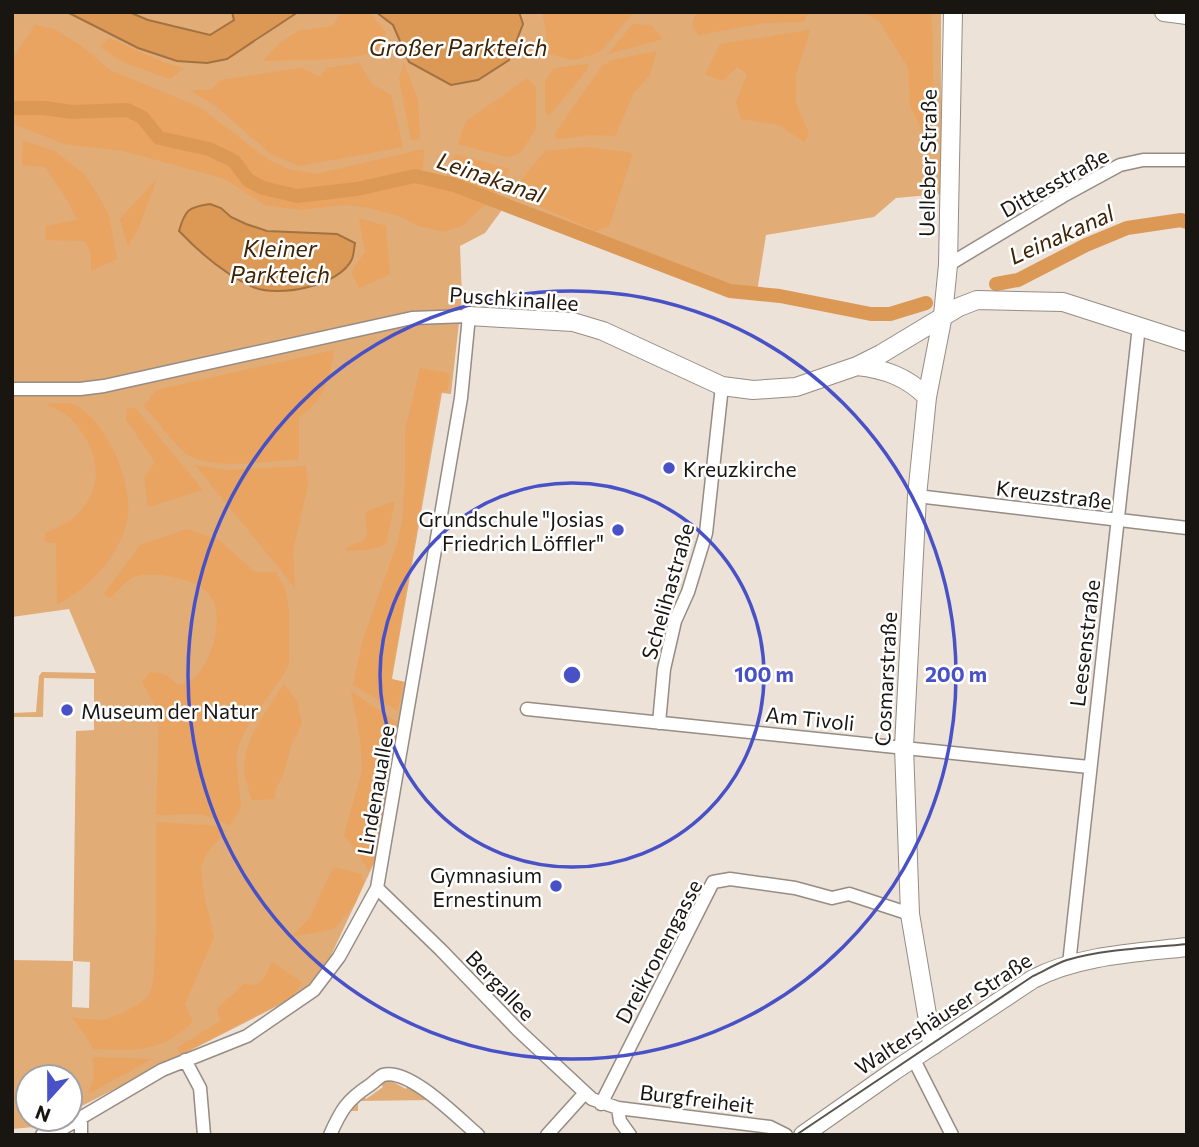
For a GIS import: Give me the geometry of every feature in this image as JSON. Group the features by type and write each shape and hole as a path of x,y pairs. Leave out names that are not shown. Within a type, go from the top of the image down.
{"street":[{"name":"Uelleber Straße","path":"943,315 948,265 953,12"},
{"path":"1164,12 1187,15"},
{"name":"Dittesstraße","path":"948,265 1120,165 1143,160 1187,160"},
{"name":"Puschkinallee","path":"12,389 100,387 412,317 469,316 560,320 623,340 722,386 753,390 806,385 857,366 943,315 977,300 1063,302 1187,342"},
{"name":"Cosmarstraße","path":"934,1045 910,914 904,747 917,496 927,397 943,315"},
{"name":"Lindenauallee","path":"84,1117 150,1076 247,1036 314,990 339,957 377,888 461,398 469,316"},
{"name":"Leesenstraße","path":"1069,964 1139,326"},
{"path":"857,366 897,375 927,397"},
{"name":"Schelihastraße","path":"659,723 664,669 675,621 688,592 706,533 722,386"},
{"name":"Kreuzstraße","path":"917,496 1187,528"},
{"name":"Am Tivoli","path":"527,709 1089,767"},
{"name":"Dreikronengasse","path":"601,1104 713,881 730,879 795,888 832,898 849,894 910,914"},
{"name":"Bergallee","path":"377,888 584,1094 601,1104"},
{"name":"Waltershäuser Straße","path":"809,1130 1033,979 1069,964 1187,947"},
{"path":"913,1058 952,1135"},
{"path":"185,1060 200,1088 204,1135"},
{"path":"330,1135 342,1108 354,1095 383,1075 402,1076 424,1090 478,1135"},
{"path":"547,1135 584,1094"},
{"name":"Burgfreiheit","path":"601,1104 770,1127 786,1135"},
{"path":"618,1108 620,1121 630,1135"}],"shaded area":[{"path":"12,12 73,14 138,48 255,42 298,12 376,12 393,25 409,62 523,24 519,12 941,12 941,194 896,198 874,217 766,235 757,292 694,273 510,199 485,233 460,246 462,296 451,394 442,393 392,679 406,682 376,859 328,962 311,984 293,998 84,1105 84,1063 14,1063 12,1129 12,960 73,961 76,731 94,730 94,679 44,678 43,717 12,717 12,713 36,712 39,676 42,672 96,673 69,609 12,617","holes":["221,208 234,218 276,232 337,234 179,231","73,961 90,962 89,1008 72,1007"]},
{"path":"129,12 232,12 234,19 210,35 148,20"},
{"path":"342,12 369,12 386,32 378,51 335,58 262,61 280,43 298,31 332,26"},
{"path":"542,12 634,12 602,50 573,60 546,53 546,31"},
{"path":"696,12 808,12 804,22 764,23 698,35 692,24"},
{"path":"861,12 932,12 934,141 926,139 910,106 908,67 879,21"},
{"path":"633,24 651,25 663,39 608,54"},
{"path":"35,25 54,29 80,45 110,70 199,107 269,160 288,169 316,174 424,149 423,171 447,176 455,154 510,169 488,202 463,225 444,232 366,207 344,205 299,210 265,205 225,179 124,151 64,144 12,123 12,59"},
{"path":"810,30 796,75 796,103 809,134 804,142 779,125 741,119 736,102 747,74 737,67 722,81 705,74 720,44"},
{"path":"109,38 163,62 184,68 170,79 125,63 100,47"},
{"path":"657,51 649,76 634,92 615,136 555,138 556,132 602,66 612,60"},
{"path":"359,63 372,84 391,95 403,147 299,166 271,154 216,106 189,90 211,90 221,80 301,68 320,77 327,68"},
{"path":"404,63 418,100 420,139 411,140 399,79"},
{"path":"588,64 587,70 548,117 545,111 545,80 554,68"},
{"path":"528,78 536,88 536,129 520,153 507,157 458,144 466,121"},
{"path":"23,141 55,151 84,174 109,216 117,259 91,271 91,252 84,241 45,240 46,226 77,220 45,167 22,165"},
{"path":"586,147 633,153 609,226 596,231 510,194 545,151"},
{"path":"157,179 138,229 128,246 120,219"},
{"path":"359,218 386,226 390,274 359,288 351,272 365,252"},
{"path":"334,350 325,388 315,403 299,417 299,459 223,464 194,458 179,447 144,406 156,390"},
{"path":"420,368 449,373 448,390 440,393 391,679 403,682 398,711 353,685 363,639 398,541 403,515 405,430"},
{"path":"46,404 73,404 85,411 96,423 106,437 121,469 128,501 125,529 112,556 81,589 57,605 56,543 45,542 45,533 59,527 82,509 89,499 96,473 89,444 81,430 67,416"},
{"path":"127,407 136,409 203,490 148,507 144,478 155,462 126,420"},
{"path":"195,465 228,470 306,466 308,485 293,550 295,588"},
{"path":"395,501 386,544 372,549 346,551 347,547 363,541 367,533 365,512"},
{"path":"187,529 219,540 255,572 276,572 285,588 289,609 289,662 240,741 236,756 241,808 230,825 202,814 156,815 159,713 142,682 150,672 164,674 180,685 193,679 201,670 213,645 216,631 215,605 210,595 196,584 163,575 134,577 110,598 104,594 140,545"},
{"path":"284,684 297,701 302,723 275,791 275,799 252,800 244,772 248,746 258,724"},
{"path":"351,691 398,723 375,860 369,870 344,835 362,771 360,737"},
{"path":"156,822 218,826 226,830 206,854 201,868 214,937 185,1004 193,1022 169,1040 146,1048 93,1049 72,1018 104,1020 121,1014 150,994 154,975 156,931"},
{"path":"333,867 361,874 364,883 355,904 334,929 291,937 310,918"},
{"path":"272,962 302,982 292,997 181,1054 177,1048 220,1021 217,1009 244,984 257,985"},
{"path":"93,1057 152,1059 88,1094 94,1077"},
{"path":"388,1079 406,1089 408,1085 431,1100 358,1101 358,1111 348,1111 362,1095 366,1099 383,1087 380,1083"}],"water":[{"path":"67,12 129,12 148,20 210,35 234,20 232,12 298,12 227,59 207,63 177,61 138,48"},
{"name":"Großer Parkteich","path":"376,12 519,12 523,24 509,60 478,80 451,85 409,62 393,25"},
{"name":"Kleiner Parkteich","path":"210,204 221,208 231,217 267,231 337,234 355,243 352,259 335,276 322,283 277,291 253,287 213,262 179,231 188,211"}],"waterway":[{"name":"Leinakanal","path":"12,108 44,108 72,112 127,110 142,117 159,138 209,149 234,161 248,180 263,188 297,196 357,189 415,176 454,185 730,291 780,296 871,314 890,314 926,303"},
{"name":"Leinakanal","path":"996,284 1018,280 1086,245 1127,228 1181,220 1187,222"}],"tram line":[{"path":"796,1135 1033,976 1067,960 1096,953 1187,944"}],"place":[{"name":"Kreuzkirche","path":"669,468"},
{"name":"Grundschule \"Josias Friedrich Löffler\"","path":"618,530"},
{"name":"Museum der Natur","path":"67,710"},
{"name":"Gymnasium Ernestinum","path":"556,886"}]}
